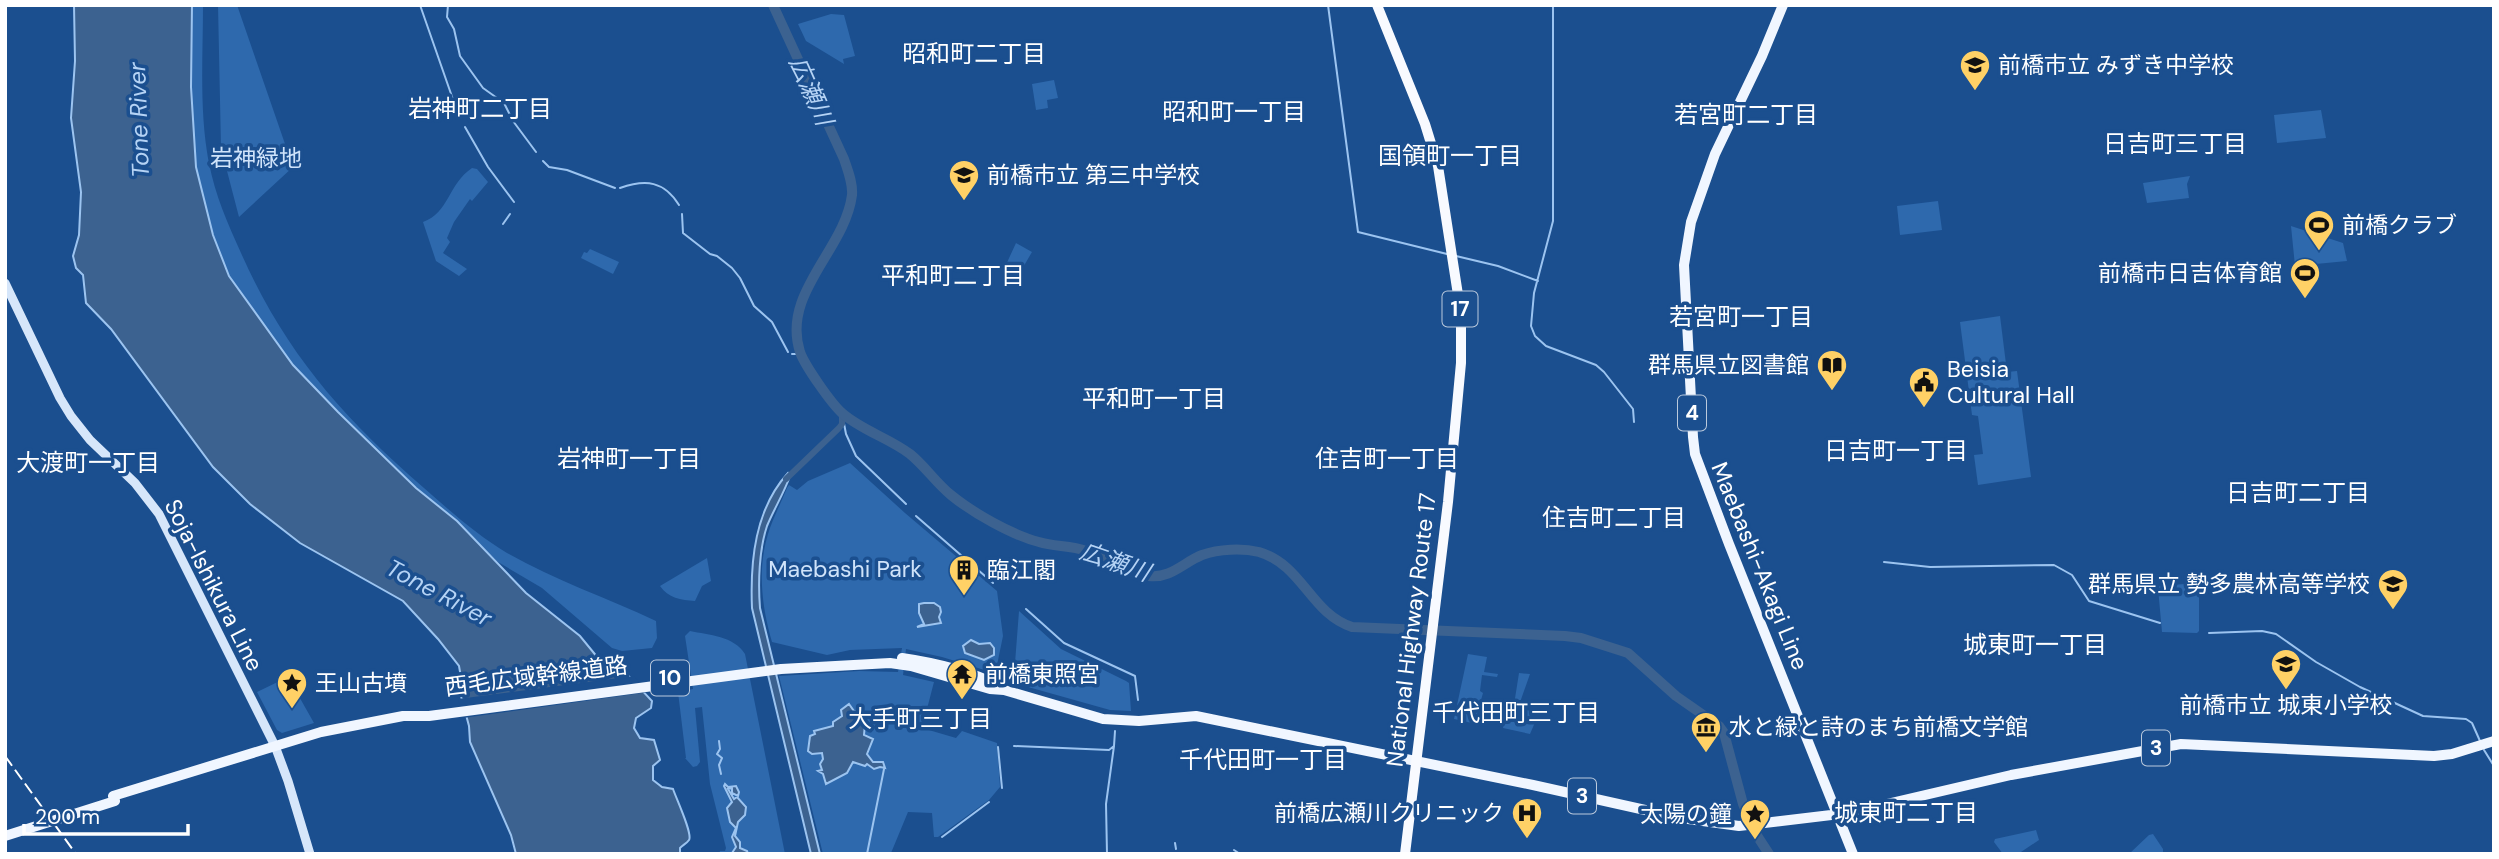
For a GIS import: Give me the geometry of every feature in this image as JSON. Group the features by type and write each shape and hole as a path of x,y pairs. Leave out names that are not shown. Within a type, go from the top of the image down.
{"highway":[{"name":"National Highway Route 17","path":"1377,5 1426,124 1438,166 1461,314 1461,363 1448,502 1405,854"}],"main road":[{"name":"Maebashi-Akagi Line","path":"1783,5 1762,56 1715,153 1691,222 1684,265 1693,437 1695,454 1729,544 1853,854"},
{"name":"Soja-Ishikura Line","path":"5,283 66,407 83,432 144,493 165,524 275,746 310,854"},
{"name":"西毛広域幹線道路","path":"5,830 188,778 196,770 338,728 404,716 780,663 865,656 912,663 992,681 1004,690 1103,719 1139,721 1196,716 1416,761"},
{"name":"3","path":"1416,761 1681,818 1720,825 1752,825 1837,814 2074,763 2181,744 2434,756 2486,744"},
{"name":"西毛広域幹線道路","path":"5,836 114,798"}],"green space":[{"path":"192,5 203,5 204,124 215,186 231,231 258,289 297,352 318,381 367,435 474,531 525,563 656,621 657,638 652,648 622,651 612,648 542,588 498,562 457,521 416,488 373,447 293,365 229,276 213,235 196,167 191,87"},
{"name":"岩神緑地","path":"218,5 237,5 293,167 239,217 221,148"},
{"path":"831,14 844,15 855,56 843,59 844,64 806,41 798,24"},
{"path":"1054,80 1058,98 1047,100 1048,108 1036,110 1032,84"},
{"path":"2321,110 2326,138 2277,143 2274,115"},
{"path":"472,168 477,169 488,182 472,201 470,199 454,222 447,238 450,242 443,253 467,269 459,276 436,261 423,222 438,212 458,182"},
{"path":"2190,176 2187,184 2189,198 2147,203 2143,183"},
{"path":"1938,201 1942,230 1900,235 1897,206"},
{"name":"前橋クラブ","path":"2291,226 2343,243 2347,261 2295,266"},
{"path":"1016,243 1032,252 1018,276 1004,269"},
{"path":"590,249 619,262 613,274 581,258 584,252 587,253"},
{"path":"2000,316 2007,372 2017,371 2031,477 1978,485 1974,455 1983,454 1978,416 1972,415 1960,322"},
{"name":"Maebashi Park","path":"850,463 997,591 1003,636 996,670 991,672 906,649 903,675 934,682 922,728 956,738 962,731 997,743 1000,787 989,800 938,837 934,837 932,813 908,812 891,853 823,854 779,676 859,671 898,672 902,648 850,650 827,655 772,642 763,602 765,548 770,528 787,488 789,485 797,490 808,481"},
{"path":"707,558 711,581 702,586 695,601 675,598 660,586"},
{"path":"2197,583 2199,631 2162,632 2158,588"},
{"path":"1019,611 1061,649 1129,683 1131,711 1110,710 1021,685 1015,663"},
{"name":"Maebashi Park","path":"690,631 728,640 745,654 785,854 719,854 726,848 710,784 702,707 695,708 700,762 693,767 685,758 678,692 693,689 685,636"},
{"path":"1468,654 1487,657 1484,672 1498,674 1497,677 1482,675 1480,691 1483,693 1472,723 1454,719"},
{"path":"1519,673 1530,674 1518,708 1539,713 1530,734 1503,728 1507,710 1513,711"},
{"path":"288,677 314,723 282,733 277,730 257,692"},
{"path":"2036,830 2039,840 2018,854 2003,854 1994,842 1995,839"},
{"path":"2153,834 2163,853 2129,854 2149,835"}],"water":[{"name":"Tone River","path":"74,5 192,5 191,87 196,167 213,235 229,276 293,365 338,412 416,488 457,521 526,593 580,636 598,658 614,661 614,667 621,674 626,673 652,701 651,708 636,718 634,728 640,738 654,740 660,760 653,766 653,780 662,787 673,789 684,816 690,836 680,848 680,854 516,854 511,835 470,742 469,726 458,685 462,683 459,666 438,639 403,601 300,543 250,504 213,467 111,329 86,303 83,275 76,268 73,256 79,235 81,192 71,118 75,61"},
{"path":"788,473 790,476 785,489 764,535 760,567 760,608 820,854 811,854 752,608 752,572 757,536 768,503"},
{"path":"934,603 940,607 941,623 917,627 924,624 919,613 919,604"},
{"path":"971,640 979,644 990,643 994,648 994,655 984,660 965,653 963,646"},
{"path":"849,704 854,711 866,714 864,735 873,739 867,754 873,762 883,762 885,768 874,769 867,764 865,766 853,762 847,773 826,784 823,774 818,771 822,770 822,753 812,754 808,751 810,736 815,734 814,731 833,726 833,722 842,716 841,710"},
{"path":"725,784 728,787 736,786 738,796 732,793 732,788 728,789 734,799 737,797 746,807 745,815 738,822 735,836 740,842 740,848 748,854 732,853 736,847 732,837 736,828 730,822 727,808 732,802"}],"pier":[{"path":"634,676 649,692 463,718 458,699"}],"waterway":[{"path":"420,5 457,111"},
{"path":"448,5 447,17 454,29 460,56 483,88 504,103 513,121 536,152"},
{"name":"広瀬川","path":"773,5 844,159 852,186 847,215 806,291 799,310 796,331 803,358 842,413 910,454 951,495 993,523 1039,542 1086,551 1141,574 1164,575 1195,558 1216,551 1259,552 1286,567 1326,611 1352,627 1565,636 1581,638 1628,653 1676,696 1719,726 1724,733 1743,804 1756,834 1769,854"},
{"path":"1328,5 1358,232 1447,254"},
{"path":"1553,5 1553,221 1534,293 1531,326 1535,336 1546,346 1596,365 1604,372 1633,409 1634,422"},
{"path":"465,127 488,167 514,202"},
{"path":"543,161 549,167 567,170 615,188"},
{"path":"620,188 638,183 654,184 667,191 679,205"},
{"path":"503,224 510,214"},
{"path":"682,214 683,233 732,268 754,306 772,322 788,352"},
{"path":"1456,256 1498,266 1538,281"},
{"name":"広瀬川","path":"792,354 800,354"},
{"path":"842,413 846,434 856,456 906,504"},
{"path":"786,479 839,428 842,424 842,413"},
{"path":"916,516 993,583"},
{"path":"1884,562 1930,567 2054,565 2072,575 2089,601 2160,623"},
{"path":"1026,609 1064,643 1135,676 1138,700"},
{"path":"2209,633 2262,631 2276,634 2316,662 2360,687 2423,716 2466,719 2472,723 2480,741"},
{"path":"1014,746 1109,750 1114,746 1115,731"},
{"path":"719,741 720,749 717,754 722,758 719,765 721,774"},
{"path":"1114,746 1106,804 1107,854 1116,854"},
{"path":"998,747 1002,788"},
{"path":"2484,750 2494,766"},
{"path":"867,854 884,769"},
{"path":"942,837 989,802"},
{"path":"1175,843 1176,849"},
{"path":"1234,850 1240,854"}],"railway":[{"path":"5,756 76,854"}],"place":[{"name":"前橋市立 みずき中学校","path":"1975,92"},
{"name":"前橋市立 第三中学校","path":"964,202"},
{"name":"前橋クラブ","path":"2319,252"},
{"name":"前橋市日吉体育館","path":"2305,300"},
{"name":"群馬県立図書館","path":"1832,392"},
{"name":"Beisia Cultural Hall","path":"1924,409"},
{"name":"臨江閣","path":"964,597"},
{"name":"群馬県立 勢多農林高等学校","path":"2393,611"},
{"name":"前橋市立 城東小学校","path":"2286,691"},
{"name":"前橋東照宮","path":"962,701"},
{"name":"王山古墳","path":"292,710"},
{"name":"水と緑と詩のまち前橋文学館","path":"1706,754"},
{"name":"前橋広瀬川クリニック","path":"1527,840"},
{"name":"太陽の鐘","path":"1755,841"}],"district":[{"name":"昭和町二丁目","path":"974,54"},
{"name":"岩神町二丁目","path":"480,109"},
{"name":"昭和町一丁目","path":"1234,112"},
{"name":"若宮町二丁目","path":"1746,115"},
{"name":"日吉町三丁目","path":"2175,144"},
{"name":"国領町一丁目","path":"1450,156"},
{"name":"平和町二丁目","path":"953,276"},
{"name":"若宮町一丁目","path":"1741,317"},
{"name":"平和町一丁目","path":"1154,399"},
{"name":"日吉町一丁目","path":"1896,451"},
{"name":"岩神町一丁目","path":"629,459"},
{"name":"住吉町一丁目","path":"1387,459"},
{"name":"大渡町一丁目","path":"88,463"},
{"name":"日吉町二丁目","path":"2298,493"},
{"name":"住吉町二丁目","path":"1614,518"},
{"name":"城東町一丁目","path":"2035,645"},
{"name":"千代田町三丁目","path":"1516,713"},
{"name":"大手町三丁目","path":"920,719"},
{"name":"千代田町一丁目","path":"1263,760"},
{"name":"城東町二丁目","path":"1906,813"}]}
